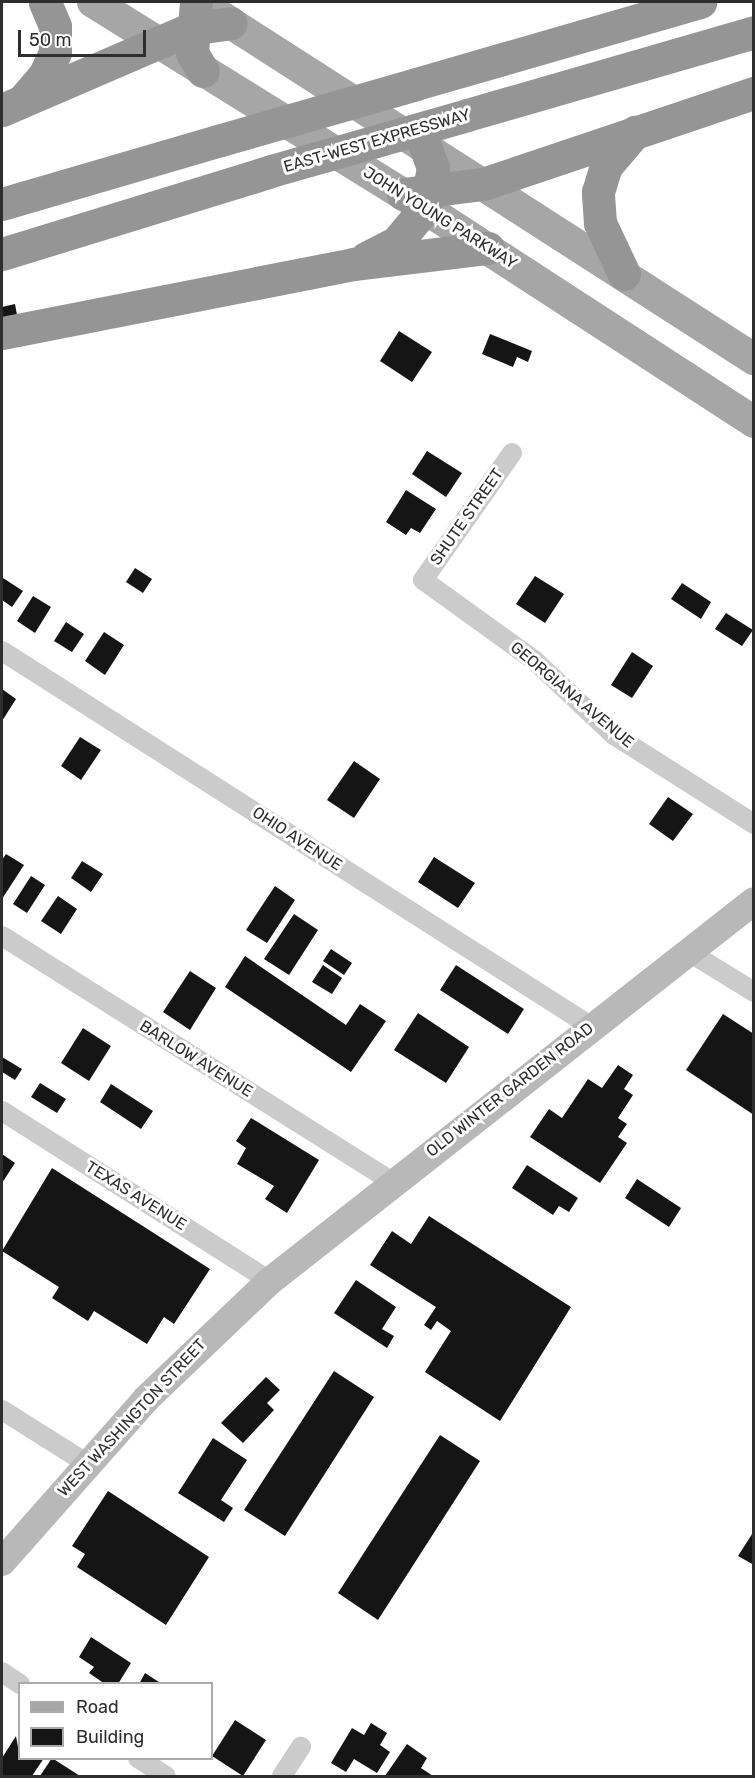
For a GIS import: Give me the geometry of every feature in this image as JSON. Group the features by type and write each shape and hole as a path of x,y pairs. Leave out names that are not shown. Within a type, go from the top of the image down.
{"highway":[{"path":"11,106 44,76 55,52 55,26 45,2"},
{"path":"2,204 700,2"},
{"path":"11,106 160,42 195,11"},
{"path":"195,11 231,23"},
{"path":"195,11 192,52 203,71"},
{"name":"EAST-WEST EXPRESSWAY","path":"2,254 271,171 753,32"},
{"path":"420,197 483,184 753,93"},
{"path":"624,274 600,223 598,192 606,166 635,132"},
{"path":"353,264 396,243 433,168 425,146"},
{"path":"2,333 353,264 488,248"}],"main road":[{"name":"JOHN YOUNG PARKWAY","path":"93,2 203,71 420,197 488,248 753,422"},
{"path":"231,23 753,359"},
{"name":"OLD WINTER GARDEN ROAD","path":"270,1281 391,1181 753,901"},
{"name":"WEST WASHINGTON STREET","path":"2,1562 86,1463 201,1343 270,1281"}],"street":[{"name":"SHUTE STREET","path":"423,580 512,453"},
{"name":"GEORGIANA AVENUE","path":"423,580 534,660 614,735 753,824"},
{"name":"OHIO AVENUE","path":"2,651 592,1027"},
{"name":"BARLOW AVENUE","path":"2,936 391,1181"},
{"path":"689,952 753,992"},
{"name":"TEXAS AVENUE","path":"2,1111 270,1281"},
{"path":"2,1410 86,1463"},
{"path":"2,1672 18,1682"},
{"path":"285,1775 301,1747"},
{"path":"141,1760 166,1776"}],"building":[{"path":"15,304 19,326 2,329 2,307"},
{"path":"399,331 432,352 412,382 380,361"},
{"path":"490,334 532,351 528,362 517,357 513,367 482,354"},
{"path":"427,451 462,473 446,497 412,474"},
{"path":"406,490 436,509 420,533 411,528 406,535 386,522"},
{"path":"135,568 152,579 143,593 126,582"},
{"path":"535,576 564,594 545,623 516,604"},
{"path":"3,578 23,591 12,607 2,600"},
{"path":"682,583 711,602 701,619 671,599"},
{"path":"33,596 51,607 35,633 17,621"},
{"path":"726,613 753,630 742,646 715,629"},
{"path":"66,622 84,634 72,652 54,641"},
{"path":"104,632 124,645 105,675 85,661"},
{"path":"632,652 653,666 632,698 611,685"},
{"path":"2,689 16,699 2,721"},
{"path":"80,737 101,750 81,780 61,766"},
{"path":"354,761 380,779 354,818 327,800"},
{"path":"668,797 693,814 673,841 649,824"},
{"path":"6,854 24,865 2,899 2,860"},
{"path":"434,857 475,883 458,908 418,882"},
{"path":"82,861 103,874 91,892 71,878"},
{"path":"31,876 45,885 27,913 13,904"},
{"path":"275,886 295,900 267,943 246,930"},
{"path":"58,896 77,909 61,934 41,921"},
{"path":"294,914 318,930 289,975 264,959"},
{"path":"331,949 352,963 344,975 323,961"},
{"path":"245,956 346,1025 360,1004 386,1021 351,1072 225,987"},
{"path":"323,965 342,978 332,994 312,982"},
{"path":"456,965 524,1009 508,1034 440,990"},
{"path":"190,971 216,988 190,1030 163,1012"},
{"path":"418,1013 469,1047 446,1083 394,1050"},
{"path":"723,1014 754,1034 754,1115 686,1070"},
{"path":"83,1028 111,1046 89,1081 61,1063"},
{"path":"2,1057 22,1069 15,1080 2,1072"},
{"path":"618,1065 633,1075 624,1089 633,1095 618,1118 627,1124 618,1137 627,1143 600,1183 530,1137 549,1109 562,1118 588,1079 602,1088"},
{"path":"40,1083 66,1099 57,1113 31,1097"},
{"path":"111,1084 153,1111 141,1129 100,1102"},
{"path":"251,1118 319,1160 287,1213 265,1199 274,1186 237,1164 246,1148 236,1141"},
{"path":"2,1154 15,1163 2,1183"},
{"path":"527,1165 578,1198 569,1212 559,1206 553,1215 512,1188"},
{"path":"52,1168 210,1269 174,1324 164,1317 147,1344 94,1311 88,1321 52,1298 59,1287 2,1251"},
{"path":"637,1179 681,1208 669,1227 625,1198"},
{"path":"429,1216 571,1307 500,1421 425,1372 451,1331 437,1321 431,1330 424,1325 436,1307 370,1265 392,1231 411,1244"},
{"path":"356,1280 396,1307 382,1329 394,1336 387,1348 334,1313"},
{"path":"334,1371 374,1397 285,1536 244,1510"},
{"path":"266,1377 280,1390 267,1403 274,1410 243,1443 221,1423"},
{"path":"440,1435 480,1461 378,1620 338,1593"},
{"path":"213,1438 247,1460 221,1500 233,1508 224,1522 178,1493"},
{"path":"108,1491 209,1557 166,1625 77,1567 85,1554 72,1546"},
{"path":"754,1531 754,1565 738,1556"},
{"path":"91,1637 131,1663 119,1682 102,1682 89,1673 94,1667 79,1657"},
{"path":"145,1673 159,1682 140,1682"},
{"path":"235,1720 266,1740 243,1776 213,1754"},
{"path":"371,1723 387,1733 380,1745 390,1752 377,1773 354,1759 346,1772 331,1763 352,1728 364,1735"},
{"path":"16,1736 18,1760 43,1760 32,1776 2,1775 2,1758"},
{"path":"407,1744 427,1758 421,1768 433,1776 385,1776"},
{"path":"51,1760 55,1760 80,1776 40,1776"}]}
